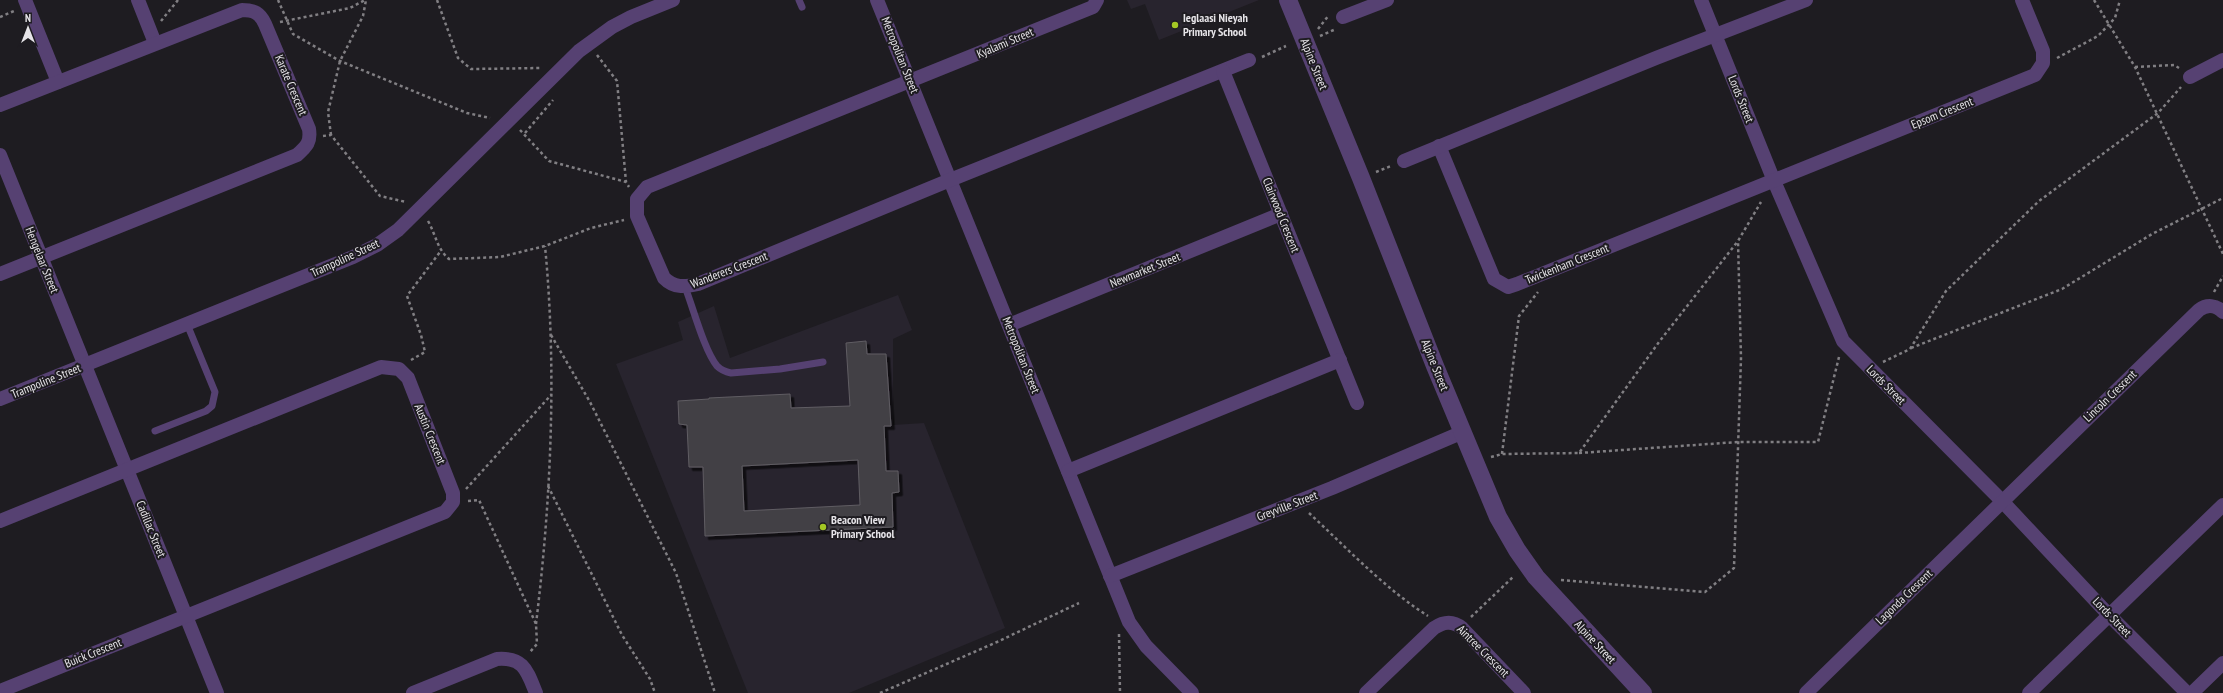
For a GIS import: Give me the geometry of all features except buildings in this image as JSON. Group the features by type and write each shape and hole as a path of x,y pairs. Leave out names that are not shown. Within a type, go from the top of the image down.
{"street":[{"path":"25,0 58,82"},
{"path":"138,0 153,37"},
{"name":"Trampoline Street","path":"0,399 353,257 377,245 398,230 508,123 565,64 589,44 612,27 631,17 673,0"},
{"name":"Metropolitan Street","path":"877,0 1110,576 1135,633 1192,693"},
{"name":"Kyalami Street","path":"910,82 1093,7 1097,0"},
{"name":"Alpine Street","path":"1288,0 1498,517 1526,564 1546,590 1643,693"},
{"name":"Lords Street","path":"1701,0 1774,181 1843,341 2002,501 2108,614 2187,693"},
{"path":"1404,160 1806,0"},
{"path":"2022,0 2043,51 2043,63"},
{"path":"1341,22 1382,1"},
{"name":"Karate Crescent","path":"0,105 58,82 153,37 242,10 252,10 261,15 309,129 310,138"},
{"path":"950,180 1255,59"},
{"path":"2190,77 2223,60"},
{"name":"Epsom Crescent","path":"1774,181 2035,75 2043,63"},
{"name":"Clairwood Crescent","path":"1222,71 1357,403"},
{"name":"Wanderers Crescent","path":"910,82 647,187 637,199 637,216 664,278 671,284 685,287 698,284 950,180"},
{"path":"0,274 297,155 307,146 310,138"},
{"name":"Twickenham Crescent","path":"1439,146 1494,279 1500,284 1508,287 1774,181"},
{"name":"Hengelaar Street","path":"0,155 85,365"},
{"name":"Newmarket Street","path":"1009,325 1281,214"},
{"name":"Lincoln Crescent","path":"2002,501 2199,310 2211,306 2219,308 2223,312"},
{"path":"1068,471 1340,360"},
{"name":"Cadillac Street","path":"85,365 217,693"},
{"path":"0,521 382,367 399,369"},
{"name":"Austin Crescent","path":"399,369 408,378 453,493 454,502"},
{"name":"Greyville Street","path":"1110,576 1332,488 1463,432"},
{"name":"Lagonda Crescent","path":"1806,693 2002,501"},
{"path":"186,615 445,512 454,502"},
{"path":"2029,693 2108,614 2223,505"},
{"name":"Buick Crescent","path":"0,690 186,615"},
{"name":"Aintree Crescent","path":"1366,693 1434,628 1448,622 1457,624 1462,628 1524,693"},
{"path":"412,693 497,659 510,658 521,664 527,671 536,693"},
{"path":"2192,693 2223,663"}],"lane":[{"path":"685,287 711,356 718,366 724,371 731,373 772,370 823,362"},
{"path":"155,431 206,411 215,399 215,392 187,324"}],"path":[{"path":"153,37 178,0"},
{"path":"278,0 293,34 340,61 467,113 508,123 525,133 549,161 626,182 617,81 589,44"},
{"path":"265,24 350,8 366,0 363,16 340,61 328,112 331,135 380,196 406,202"},
{"path":"437,0 458,58 471,68 543,68"},
{"path":"2094,0 2135,67 2158,113 2223,254"},
{"path":"2043,63 2066,55 2098,36 2115,18 2120,0"},
{"path":"1320,36 1341,22"},
{"path":"1255,59 1286,46"},
{"path":"1910,348 1946,291 2039,201 2158,113 2190,77 2174,65 2135,67"},
{"path":"525,133 554,98"},
{"path":"310,138 331,135"},
{"path":"1579,453 1659,342 1738,241 1774,181"},
{"path":"1870,369 1910,348 2062,289 2152,234 2223,198"},
{"path":"428,221 434,232 440,252 449,259 500,256 545,246 591,228 637,216"},
{"path":"1560,580 1705,592 1734,568 1741,358 1738,241"},
{"path":"521,664 537,644 536,624 542,574 548,485 551,335 545,246"},
{"path":"399,369 424,352 421,335 407,296 440,252"},
{"path":"1502,454 1519,316 1556,269"},
{"path":"551,335 590,402 676,573 715,693"},
{"path":"1490,458 1502,454 1579,453 1738,442 1818,442 1843,341"},
{"path":"454,502 551,395"},
{"path":"548,485 622,635 650,679 655,693"},
{"path":"454,502 479,500 536,624"},
{"path":"1306,510 1412,606 1432,619"},
{"path":"1467,622 1513,577"},
{"path":"880,693 997,642 1079,604"},
{"path":"1119,631 1120,693"}],"shaded area":[{"name":"Ieglaasi Nieyah Primary School","path":"1127,0 1259,0 1159,40 1145,4 1131,9"},
{"name":"Beacon View Primary School","path":"898,295 912,330 893,339 893,425 924,423 1005,628 849,693 748,693 616,364 683,340 678,322 714,306 730,358"}],"place":[{"name":"Ieglaasi Nieyah Primary School","path":"1175,25"},
{"name":"Beacon View Primary School","path":"823,527"}]}
